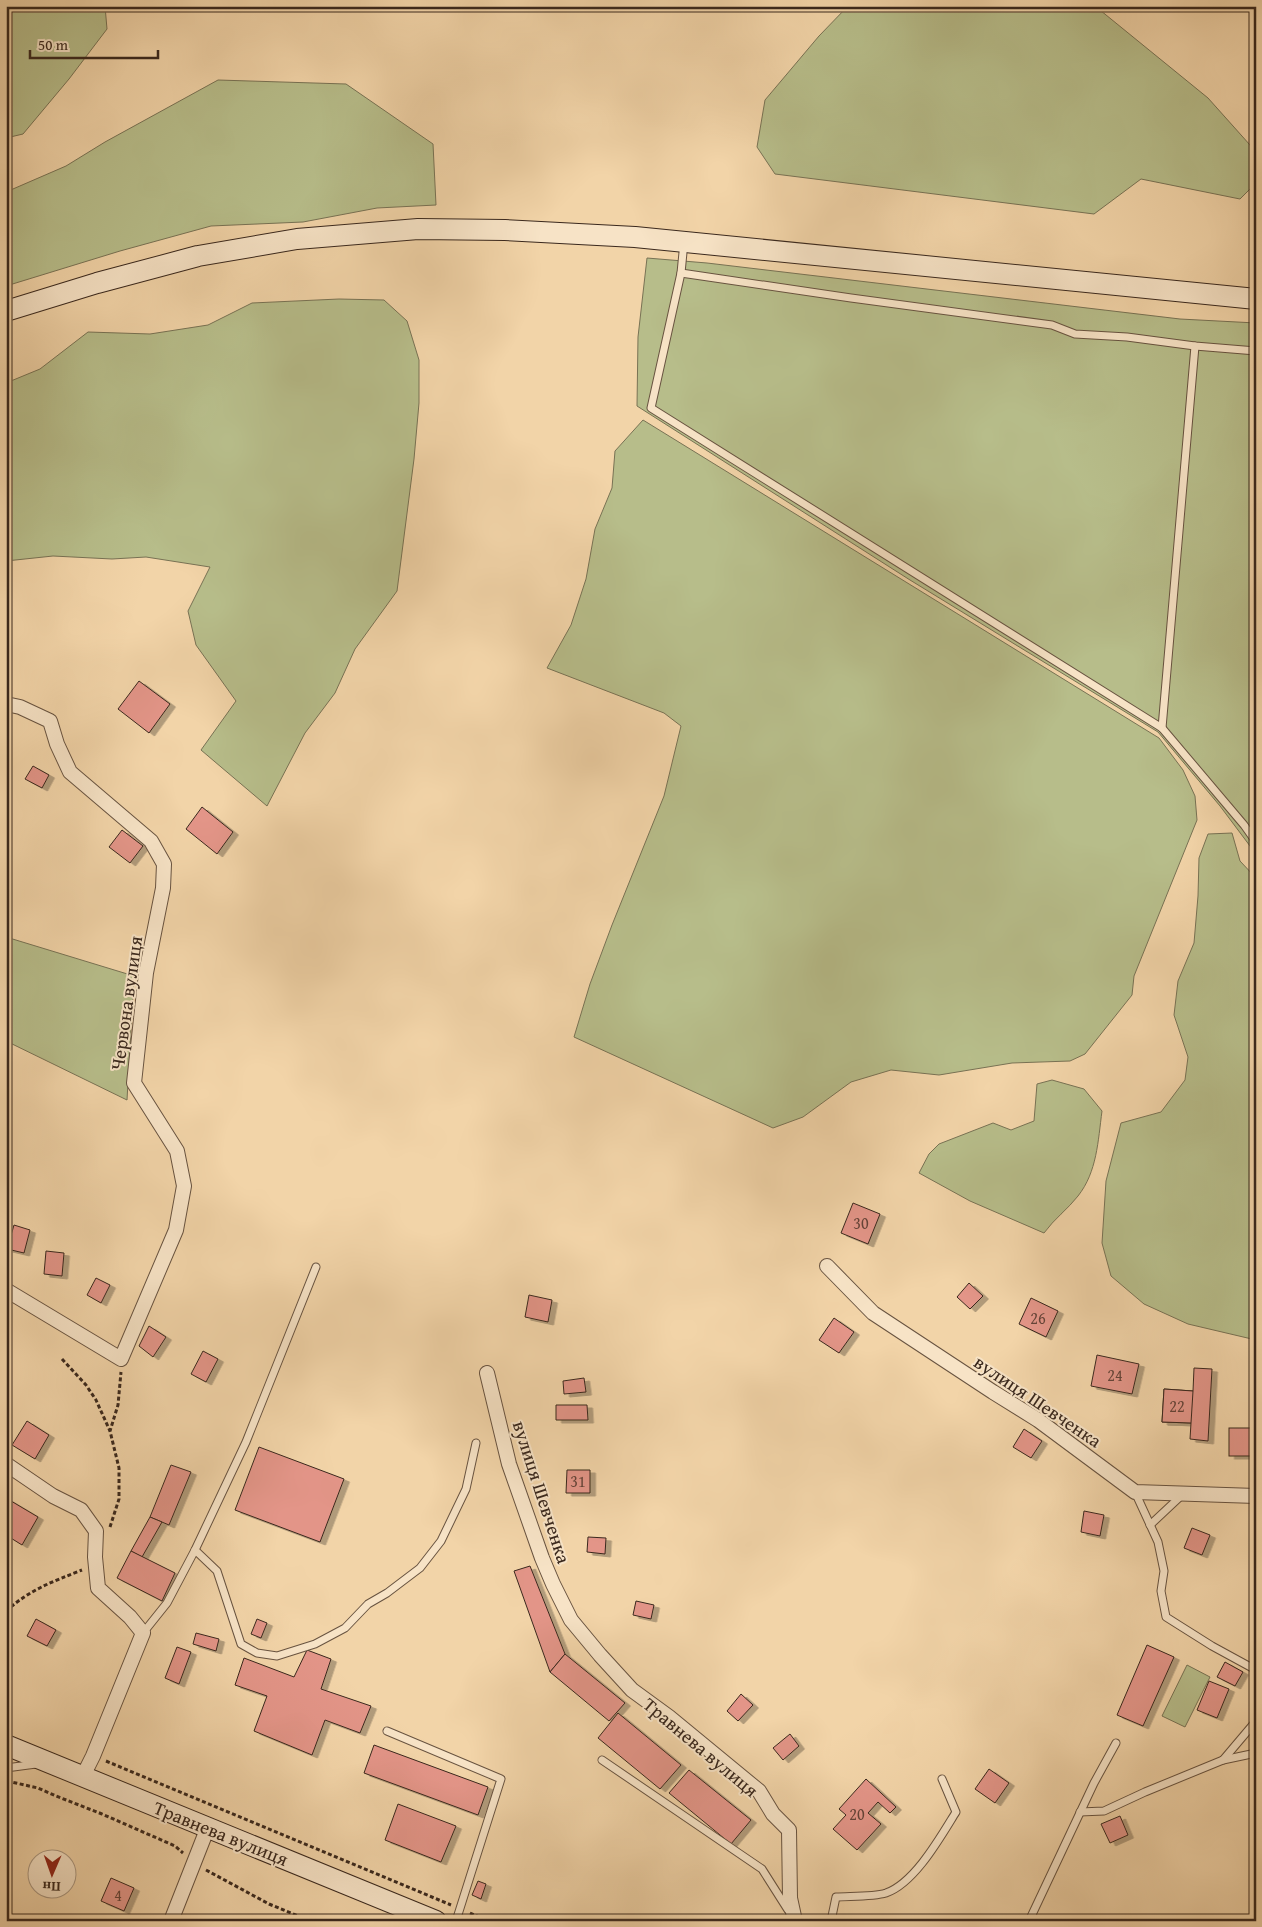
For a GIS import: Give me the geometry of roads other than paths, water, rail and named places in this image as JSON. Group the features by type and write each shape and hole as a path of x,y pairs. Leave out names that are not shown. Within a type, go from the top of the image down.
{"street":[{"path":"6,311 97,283 198,256 297,239 428,230 505,230 635,237 1256,299"},
{"name":"Червона вулиця","path":"6,704 20,707 50,721 57,744 70,772 151,841 164,864 163,888 146,973 134,1083 176,1151 184,1186 176,1230 121,1359 6,1290"},
{"name":"вулиця Шевченка","path":"827,1266 874,1313 1038,1420 1135,1492"},
{"name":"вулиця Шевченка","path":"487,1373 513,1473 552,1584 571,1620"},
{"path":"6,1464 53,1496 81,1510 96,1530 95,1551 98,1588 130,1617 142,1633 93,1756 83,1776"},
{"path":"1135,1492 1256,1496"},
{"name":"Травнева вулиця","path":"571,1620 632,1690 669,1717 759,1791 773,1814 789,1830 790,1898 795,1920"},
{"name":"Травнева вулиця","path":"6,1745 436,1921"},
{"path":"171,1921 208,1827"}],"lane":[{"path":"684,242 681,273 651,408 1162,728 1244,825 1256,842"},
{"path":"681,273 1052,325 1075,334 1126,337 1195,346 1256,351"},
{"path":"1162,728 1195,346"},
{"path":"142,1633 167,1603 195,1550 246,1442 316,1267"},
{"path":"195,1550 217,1571 242,1644 257,1653 277,1656 316,1644 344,1628 368,1604 387,1593 420,1568 441,1541 466,1489 476,1442"},
{"path":"1135,1492 1158,1542 1164,1571 1161,1591 1166,1616 1212,1646 1256,1670"},
{"path":"1150,1526 1184,1493"},
{"path":"1224,1760 1256,1721"},
{"path":"387,1731 501,1779 456,1921"},
{"path":"1029,1921 1080,1812 1116,1743"},
{"path":"1080,1812 1104,1811 1224,1760 1256,1754"},
{"path":"602,1760 762,1869 795,1920"},
{"path":"6,1768 48,1762"},
{"path":"831,1921 836,1898 886,1893 902,1884 917,1867 938,1840 956,1812 942,1779"}]}
